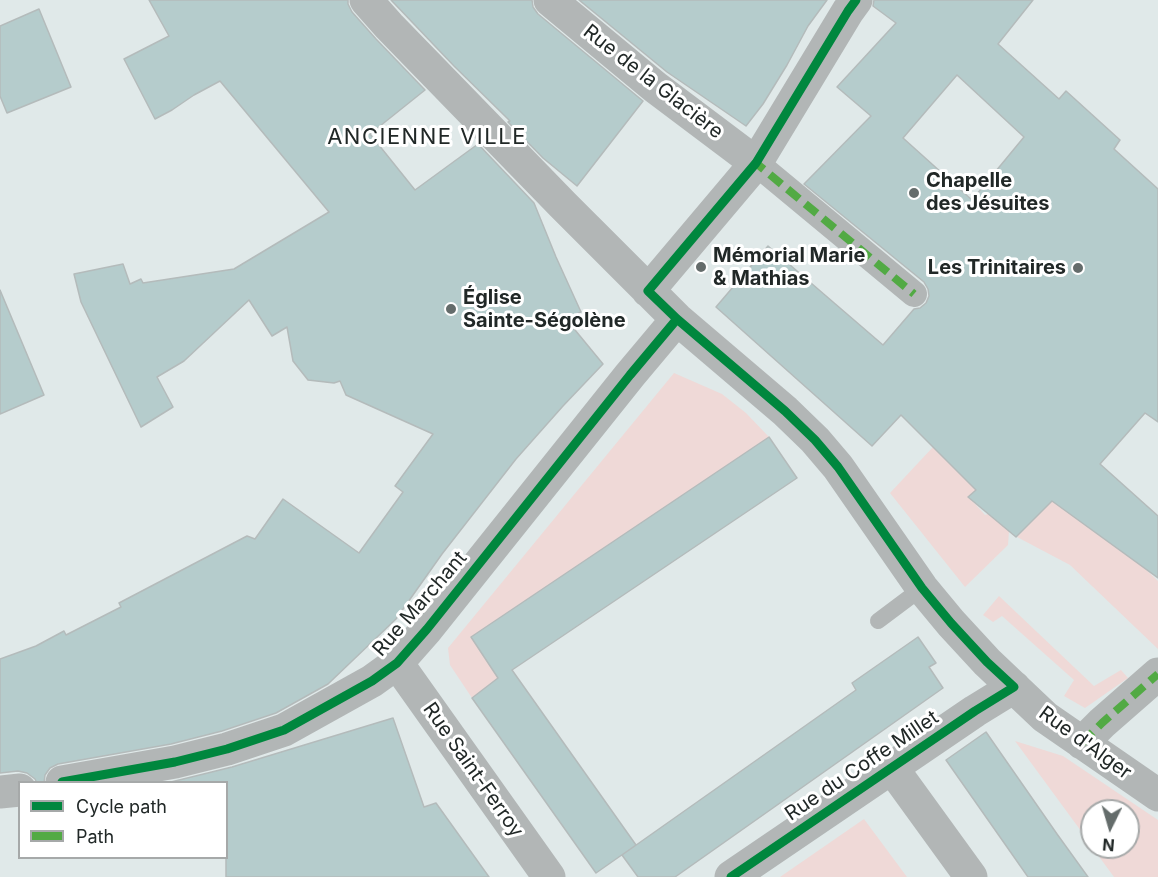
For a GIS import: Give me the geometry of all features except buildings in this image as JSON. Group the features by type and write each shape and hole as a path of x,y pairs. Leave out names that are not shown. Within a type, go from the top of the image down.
{"street":[{"name":"Rue d'Alger","path":"366,0 677,320 785,411 815,440 837,467 922,588 987,662 1045,717 1158,795"},
{"name":"Rue de la Glacière","path":"550,0 655,87 756,163"},
{"path":"648,291 756,163 856,0"},
{"path":"756,163 914,294"},
{"name":"Rue Marchant","path":"73,781 175,762 227,749 284,730 372,681 397,663 677,320"},
{"name":"Rue Saint-Ferroy","path":"397,663 549,877"},
{"path":"1082,743 1158,674"},
{"name":"Rue du Coffe Millet","path":"731,877 975,711 1014,687"},
{"name":"Rue du Coffe Millet","path":"892,768 971,877"},
{"path":"0,792 18,790"}],"lane":[{"path":"878,621 922,588"}],"shaded area":[{"path":"674,373 722,394 746,413 769,437 471,637 498,678 472,698 450,665 448,648"},
{"path":"933,447 976,490 969,497 985,515 988,514 1009,531 1008,545 965,587 890,493"},
{"path":"1057,495 1084,524 1142,566 1158,581 1158,649 1070,565 1017,537"},
{"path":"999,596 1094,686 1121,670 1128,678 1085,708 1064,696 1074,680 1002,616 993,622 983,615"},
{"path":"1015,741 1063,756 1127,799 1080,799 1080,830"},
{"path":"1140,808 1158,820 1158,877 1114,877 1101,859 1140,859"},
{"path":"864,819 907,877 780,877"}],"marked path":[{"path":"759,159 756,163 914,294"},
{"path":"1082,743 1158,674"}],"cycle path":[{"path":"731,877 975,711 1014,687 987,662 922,588 838,467 815,440 648,291 756,163 856,0"},
{"path":"68,781 175,762 227,749 284,730 372,681 397,663 427,629 677,319"}],"place":[{"name":"Chapelle des Jésuites","path":"914,193"},
{"name":"Mémorial Marie & Mathias","path":"701,267"},
{"name":"Les Trinitaires","path":"1078,268"},
{"name":"Église Sainte-Ségolène","path":"451,309"}],"district":[{"name":"ANCIENNE VILLE","path":"427,137"}]}
